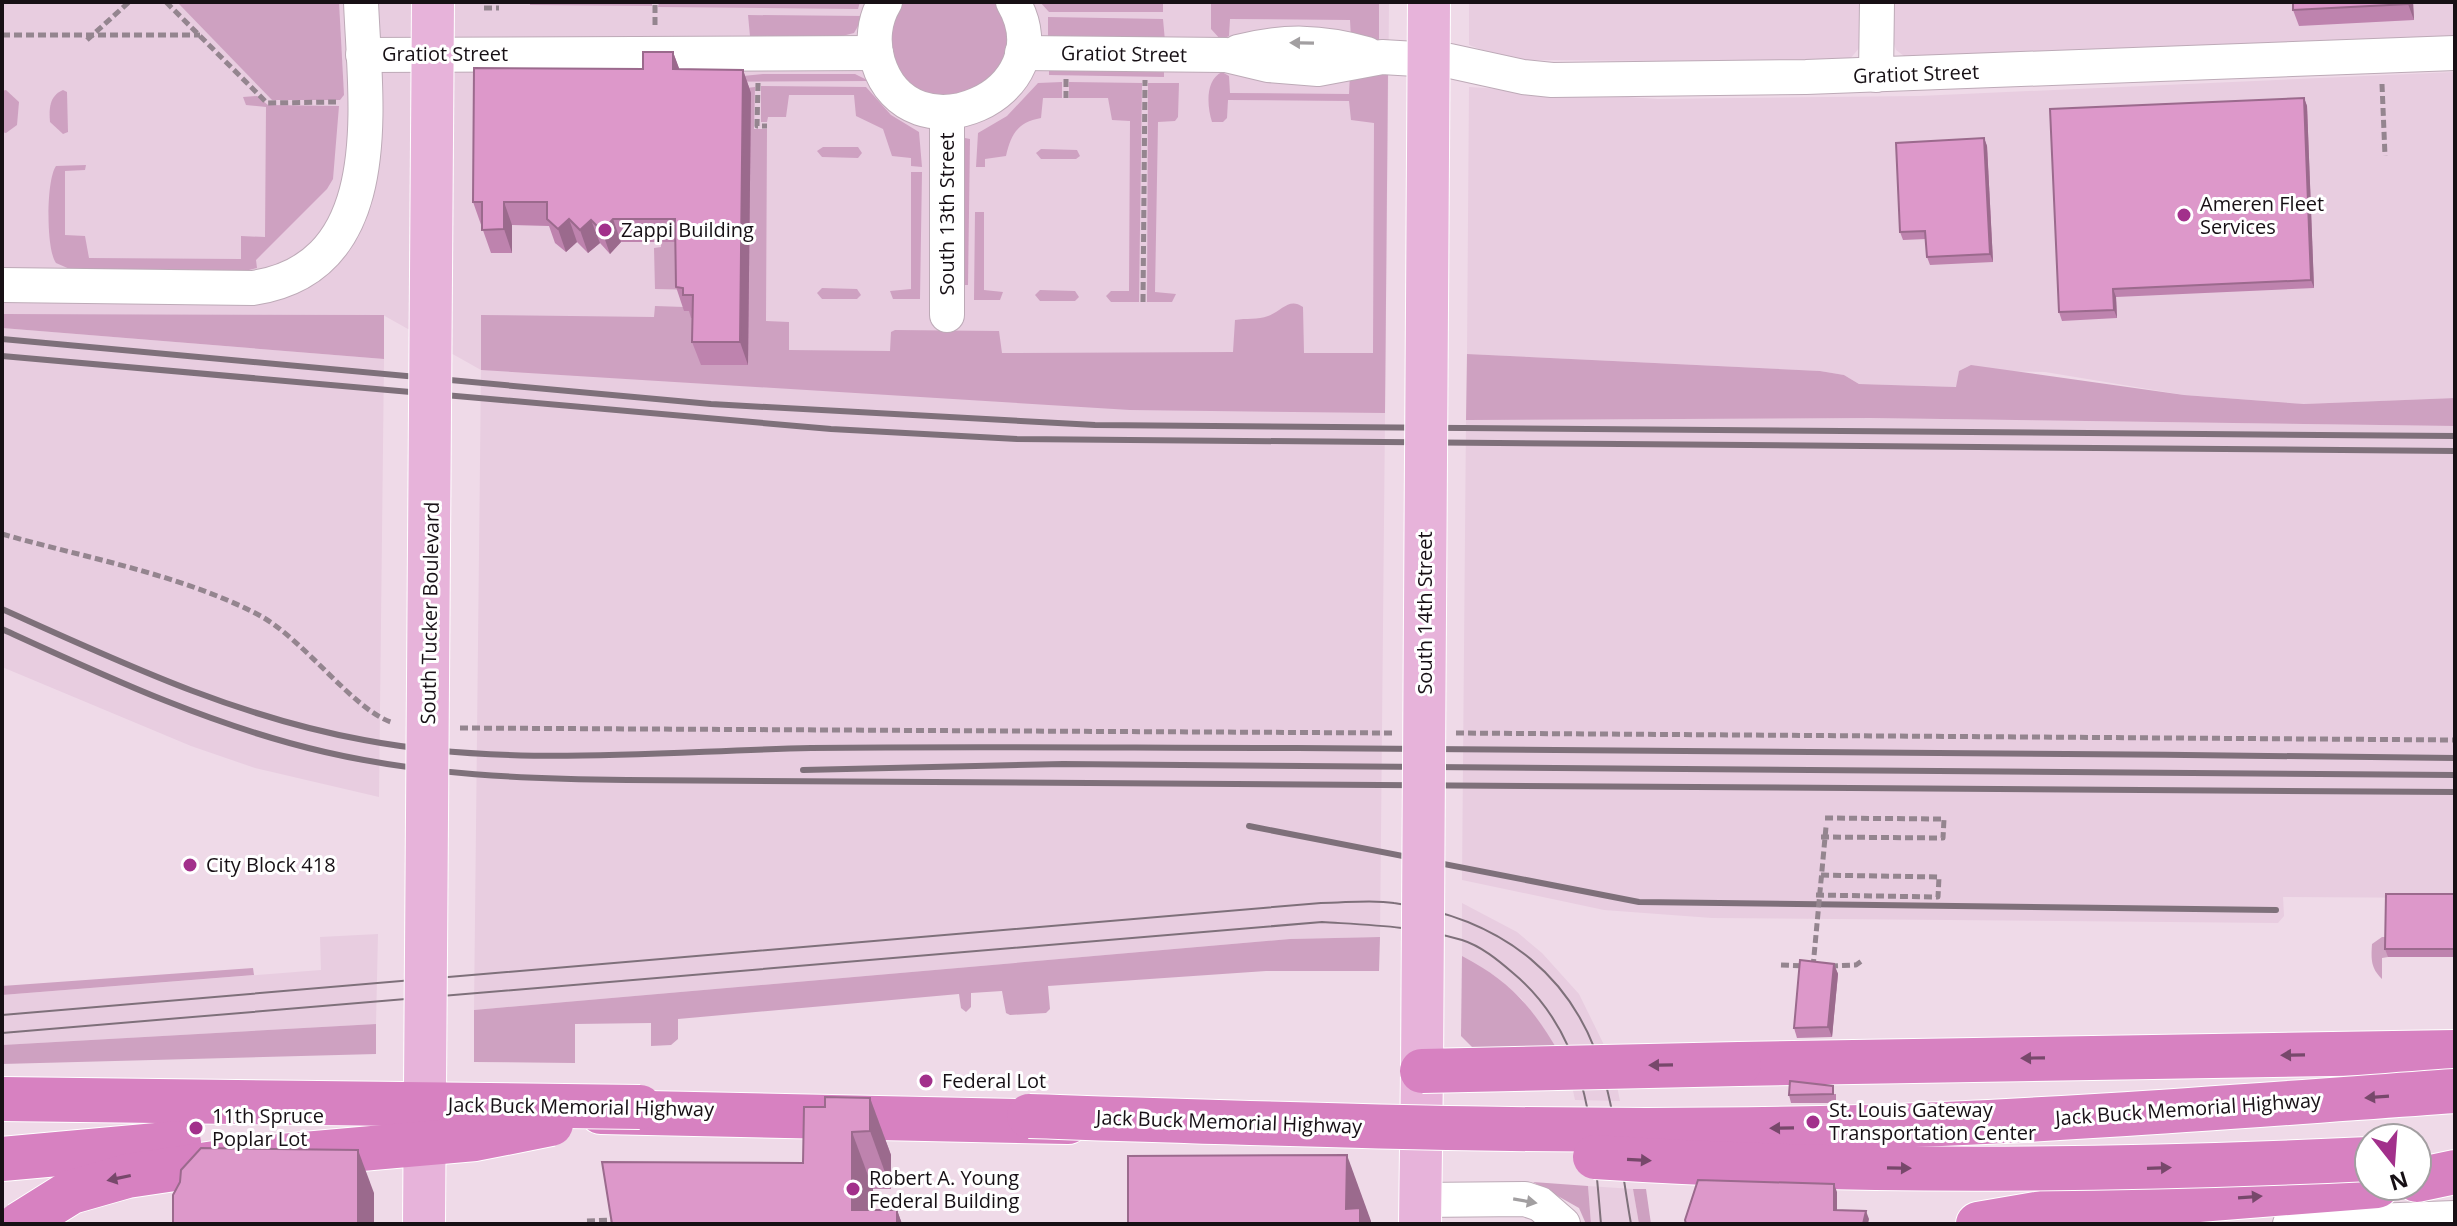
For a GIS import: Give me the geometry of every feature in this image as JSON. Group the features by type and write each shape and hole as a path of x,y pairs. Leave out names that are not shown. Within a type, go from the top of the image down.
{"highway":[{"path":"1422,1086 2455,1052"},
{"name":"Jack Buck Memorial Highway","path":"2,1102 640,1107 1606,1130 2002,1121 2455,1091"},
{"name":"Jack Buck Memorial Highway","path":"2,1102 1028,1120 1603,1158 1842,1167 2137,1168 2353,1160"},
{"path":"20,1224 71,1192 127,1176 235,1160 475,1139 640,1107"},
{"path":"2,1159 135,1146 368,1137 460,1124 511,1110"},
{"path":"2433,1155 2455,1154"},
{"path":"2417,1207 2455,1172"},
{"path":"1978,1224 2048,1212 2353,1188"}],"main road":[{"name":"South Tucker Boulevard","path":"424,1224 433,2"},
{"name":"South 14th Street","path":"1420,1212 1429,2"}],"street":[{"path":"361,2 363,55"},
{"path":"885,2 875,31 876,53 882,72 893,88 918,106 947,113 989,101 1010,80 1022,53 1023,29 1013,2"},
{"path":"1876,75 1877,2"},
{"name":"Gratiot Street","path":"2,285 253,288 275,284 309,267 344,227 354,204 364,152 363,55 876,53"},
{"name":"Gratiot Street","path":"1022,53 1226,55 1268,65 1318,69 1379,57 1450,61 1552,80 1876,75 2455,53"},
{"name":"South 13th Street","path":"947,113 947,315"},
{"path":"1420,1212 1479,1212 1525,1199 1540,1204 1563,1224"},
{"path":"2290,1224 2417,1207 2455,1218"}],"path":[{"path":"87,40 128,2"},
{"path":"166,2 267,103 346,102"},
{"path":"655,2 655,35"},
{"path":"484,8 499,8"},
{"path":"2,35 200,35"},
{"path":"1066,78 1066,98"},
{"path":"1143,302 1145,79"},
{"path":"758,83 757,126 767,126"},
{"path":"2382,83 2385,156"},
{"path":"2,534 160,578 258,614 292,636 382,720 404,724"},
{"path":"457,728 1396,733"},
{"path":"1442,733 2455,740"},
{"path":"1821,837 1943,838 1944,819 1823,818"},
{"path":"1812,981 1826,827"},
{"path":"1816,895 1938,897 1939,877 1818,875"},
{"path":"1930,887 1938,887"},
{"path":"1781,965 1824,969 1856,965 1863,960"},
{"path":"587,1221 613,1220 614,1224"}],"shaded area":[{"path":"2,2 1389,2 1380,937 1290,939 474,1010 481,370 383,315 2,314"},
{"path":"339,2 344,95 340,100 272,100 178,3"},
{"path":"530,2 652,2 652,6 530,5"},
{"path":"659,2 860,2 858,9 658,7"},
{"path":"899,2 996,2 1004,16 1007,46 996,74 973,94 958,99 919,90 908,82 899,71 891,44 891,30"},
{"path":"1040,2 1163,2 1163,12 1049,12"},
{"path":"1211,2 1379,2 1379,43 1351,39 1350,20 1230,19 1229,36 1221,40 1211,29"},
{"path":"1469,2 1861,2 1860,47 1850,59 1824,62 1509,60 1469,45"},
{"path":"1894,2 2455,2 2455,37 1908,59 1896,50 1893,41"},
{"path":"748,15 864,16 854,33 838,37 750,36"},
{"path":"1048,17 1163,19 1165,41 1051,38 1048,36"},
{"path":"1049,69 1164,70 1164,77 1049,75"},
{"path":"1222,72 1229,76 1230,93 1349,94 1350,74 1388,73 1385,413 1130,410 481,370 481,315 654,317 655,306 684,307 746,88 755,87 754,129 767,129 766,321 789,322 789,350 890,351 891,332 895,330 999,331 1002,353 1233,352 1235,320 1264,317 1294,303 1303,307 1304,353 1373,353 1374,123 1351,120 1349,101 1228,100 1227,118 1223,122 1212,122 1208,101 1210,87"},
{"path":"2455,72 2455,398 2304,404 2184,395 2045,372 1959,371 1957,387 1859,384 1844,375 1820,371 1467,354 1469,87 1658,99 1919,96"},
{"path":"763,74 855,74 869,81 682,82"},
{"path":"1062,82 1062,98 1043,98 1041,118 1017,130 1006,156 985,159 985,167 976,167 978,133 1007,116 1038,83"},
{"path":"1069,82 1142,83 1139,302 1111,302 1106,296 1111,291 1129,291 1130,121 1112,120 1108,98 1069,98"},
{"path":"1148,83 1179,83 1178,117 1175,121 1158,122 1155,292 1176,294 1172,302 1147,302"},
{"path":"761,86 866,87 891,115 919,132 922,167 911,166 911,158 892,156 883,129 856,116 854,95 789,95 786,117 768,117 767,122 761,122"},
{"path":"6,90 19,102 17,125 6,133 2,132 2,91"},
{"path":"63,90 67,92 68,132 63,134 50,122 50,112 52,99"},
{"path":"257,96 268,105 339,106 333,179 327,189 256,260 257,268 241,272 72,270 56,263 49,230 53,174 56,166 86,165 85,170 65,171 65,235 85,236 89,258 241,259 241,236 265,237 266,107 246,105 243,97"},
{"path":"965,138 970,139 968,285 962,285"},
{"path":"823,147 858,147 862,153 858,158 822,157 817,151"},
{"path":"1041,149 1077,150 1080,156 1076,159 1041,159 1036,153"},
{"path":"911,172 922,172 920,299 893,299 890,291 911,289"},
{"path":"975,212 984,212 984,290 1003,292 1000,300 974,300"},
{"path":"661,233 684,234 702,290 655,289 654,248 661,247"},
{"path":"822,288 857,289 861,295 857,299 822,299 817,293"},
{"path":"1040,290 1075,291 1079,297 1075,301 1040,301 1035,295"},
{"path":"2,314 384,315 384,359 2,328"},
{"path":"2,328 384,359 379,797 255,768 191,746 2,667"},
{"path":"1467,354 1820,371 1844,375 1859,384 1956,387 1959,371 1971,365 2184,395 2304,404 2455,398 2455,426 1870,418 1466,420"},
{"path":"1870,418 2455,426 2455,898 2283,897 2284,916 2278,923 1712,918 1604,910 1462,880 1466,420"},
{"path":"1462,903 1517,932 1542,953 1579,994 1607,1051 1558,1051 1521,998 1462,956"},
{"path":"378,934 376,1024 2,1045 2,995 321,970 320,937"},
{"path":"1380,937 1379,971 1266,971 1048,986 1050,1009 1046,1013 1006,1013 1002,991 971,993 971,1007 966,1012 961,1008 959,994 678,1019 678,1039 671,1045 651,1046 651,1023 575,1024 575,1063 474,1062 474,1010 1290,939"},
{"path":"2382,937 2388,937 2388,957 2382,958 2382,979 2374,967 2372,944"},
{"path":"1462,956 1493,975 1518,996 1558,1051 1474,1049 1461,1036"},
{"path":"253,968 254,975 2,995 2,986"},
{"path":"376,1024 376,1054 2,1064 2,1045"},
{"path":"1572,1086 1617,1086 1620,1101 1575,1100"},
{"path":"1533,1182 1588,1186 1591,1224 1586,1224 1579,1208"},
{"path":"1588,1186 1633,1189 1639,1224 1591,1224"},
{"path":"1633,1189 1646,1189 1651,1224 1639,1224"}],"building":[{"path":"2293,2 2408,2 2408,4 2293,10"},
{"name":"Zappi Building","path":"643,52 673,52 673,69 743,70 740,342 692,342 693,295 683,295 683,288 676,287 675,219 613,219 602,231 591,220 580,230 569,219 558,229 547,219 547,202 504,202 504,229 482,230 482,202 473,202 474,68 643,69"},
{"name":"Ameren Fleet Services","path":"2304,98 2311,280 2113,289 2114,310 2059,312 2050,109"},
{"path":"1984,138 1990,254 1927,257 1925,231 1900,232 1896,143"},
{"path":"2386,894 2455,894 2455,949 2385,949"},
{"path":"1800,960 1834,964 1828,1027 1794,1028"},
{"path":"1790,1081 1833,1086 1833,1094 1789,1095"},
{"path":"825,1097 870,1098 870,1131 852,1132 852,1210 897,1210 897,1224 612,1224 602,1162 803,1163 804,1107 825,1107"},
{"path":"201,1148 358,1150 358,1224 173,1224 173,1195 180,1182 181,1170"},
{"path":"1347,1155 1346,1209 1360,1208 1360,1224 1128,1224 1128,1156"},
{"path":"1698,1180 1834,1184 1834,1210 1866,1211 1863,1224 1686,1224"}],"tram line":[{"path":"2,1015 1321,903 1385,902 1433,911 1469,923 1502,939 1531,959 1556,984 1577,1013 1594,1047 1606,1085 1631,1224"},
{"path":"2,1033 1322,922 1410,929 1462,940 1489,954 1538,998 1558,1026 1572,1056 1590,1121 1601,1224"}],"railway":[{"path":"2,339 711,404 1095,425 2455,436"},
{"path":"2,356 831,429 1017,439 2455,451"},
{"path":"2,609 179,686 270,717 364,740 420,749 475,753 587,756 811,748 1054,747 2455,758"},
{"path":"2,629 160,699 283,741 400,766 513,777 2455,792"},
{"path":"803,770 1063,764 2455,775"},
{"path":"1249,826 1639,902 2276,910"}],"place":[{"name":"Ameren Fleet Services","path":"2184,215"},
{"name":"Zappi Building","path":"605,230"},
{"name":"City Block 418","path":"190,865"},
{"name":"Federal Lot","path":"926,1081"},
{"name":"St. Louis Gateway Transportation Center","path":"1813,1122"},
{"name":"11th Spruce Poplar Lot","path":"196,1128"},
{"name":"Robert A. Young Federal Building","path":"853,1189"}]}
